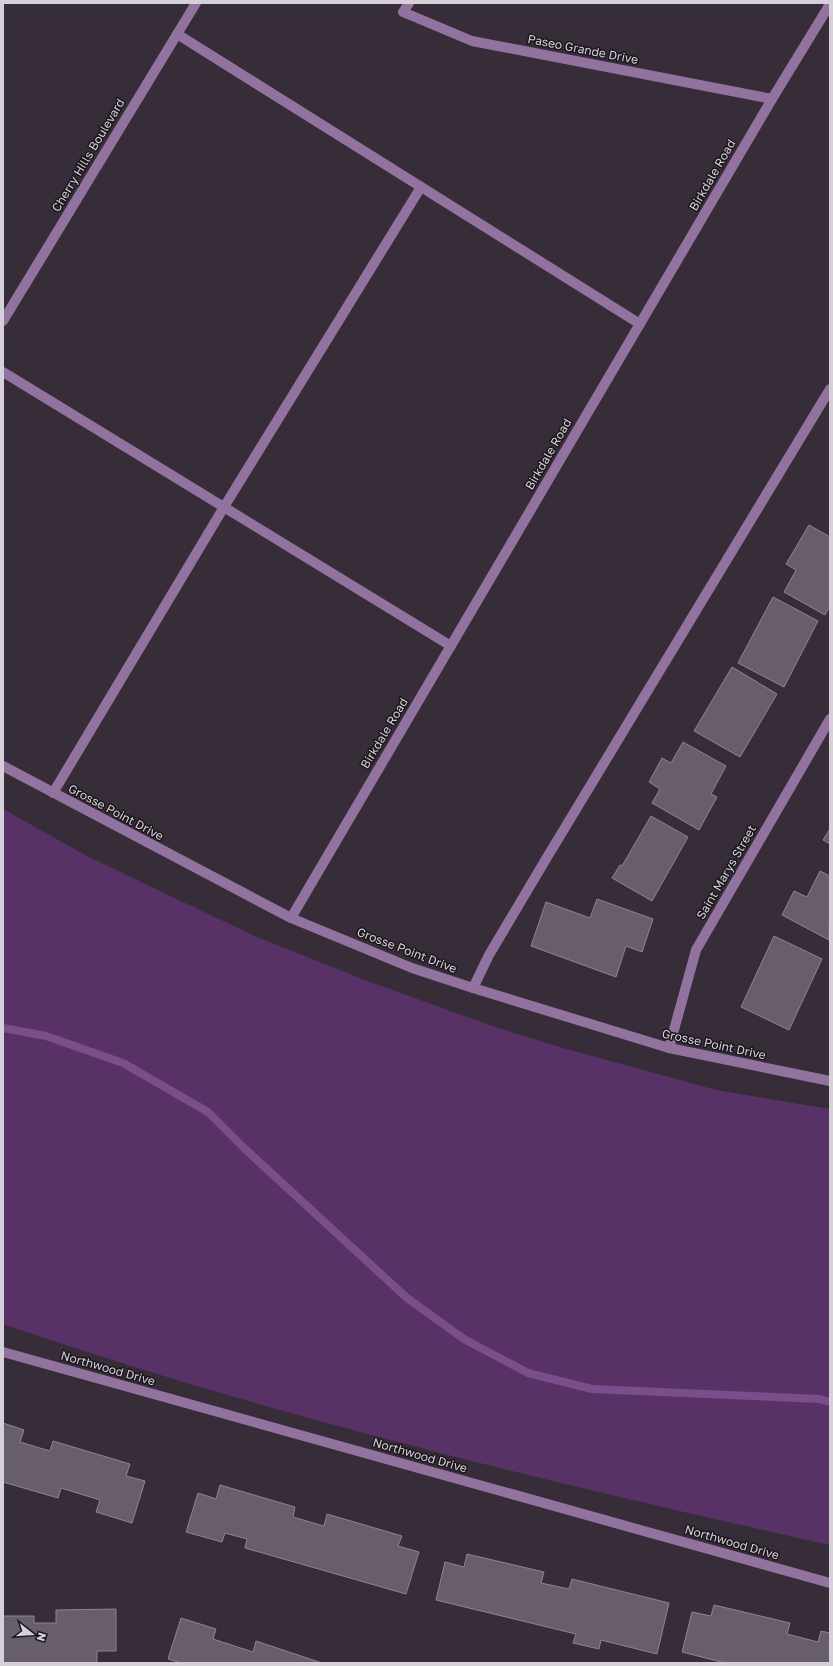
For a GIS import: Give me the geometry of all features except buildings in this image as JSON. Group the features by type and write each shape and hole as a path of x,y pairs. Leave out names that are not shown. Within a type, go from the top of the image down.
{"street":[{"name":"Cherry Hills Boulevard","path":"3,321 196,3"},
{"name":"Paseo Grande Drive","path":"409,3 403,12 472,41 772,99"},
{"name":"Birkdale Road","path":"291,918 772,99 830,4"},
{"path":"177,34 640,324"},
{"path":"53,793 224,507 421,187"},
{"path":"3,372 451,646"},
{"path":"473,988 489,955 546,859 830,389"},
{"name":"Saint Marys Street","path":"669,1048 696,950 830,719"},
{"name":"Grosse Point Drive","path":"3,766 291,918 412,968 669,1048 830,1081"},
{"name":"Northwood Drive","path":"3,1352 830,1583"}],"shaded area":[{"path":"3,809 87,856 257,937 365,980 489,1025 563,1048 716,1090 830,1109 830,1545 726,1522 414,1446 207,1389 105,1358 3,1324"}],"waterway":[{"path":"3,1028 46,1036 123,1063 208,1112 245,1149 407,1298 464,1339 528,1373 592,1389 819,1399 830,1402"}]}
